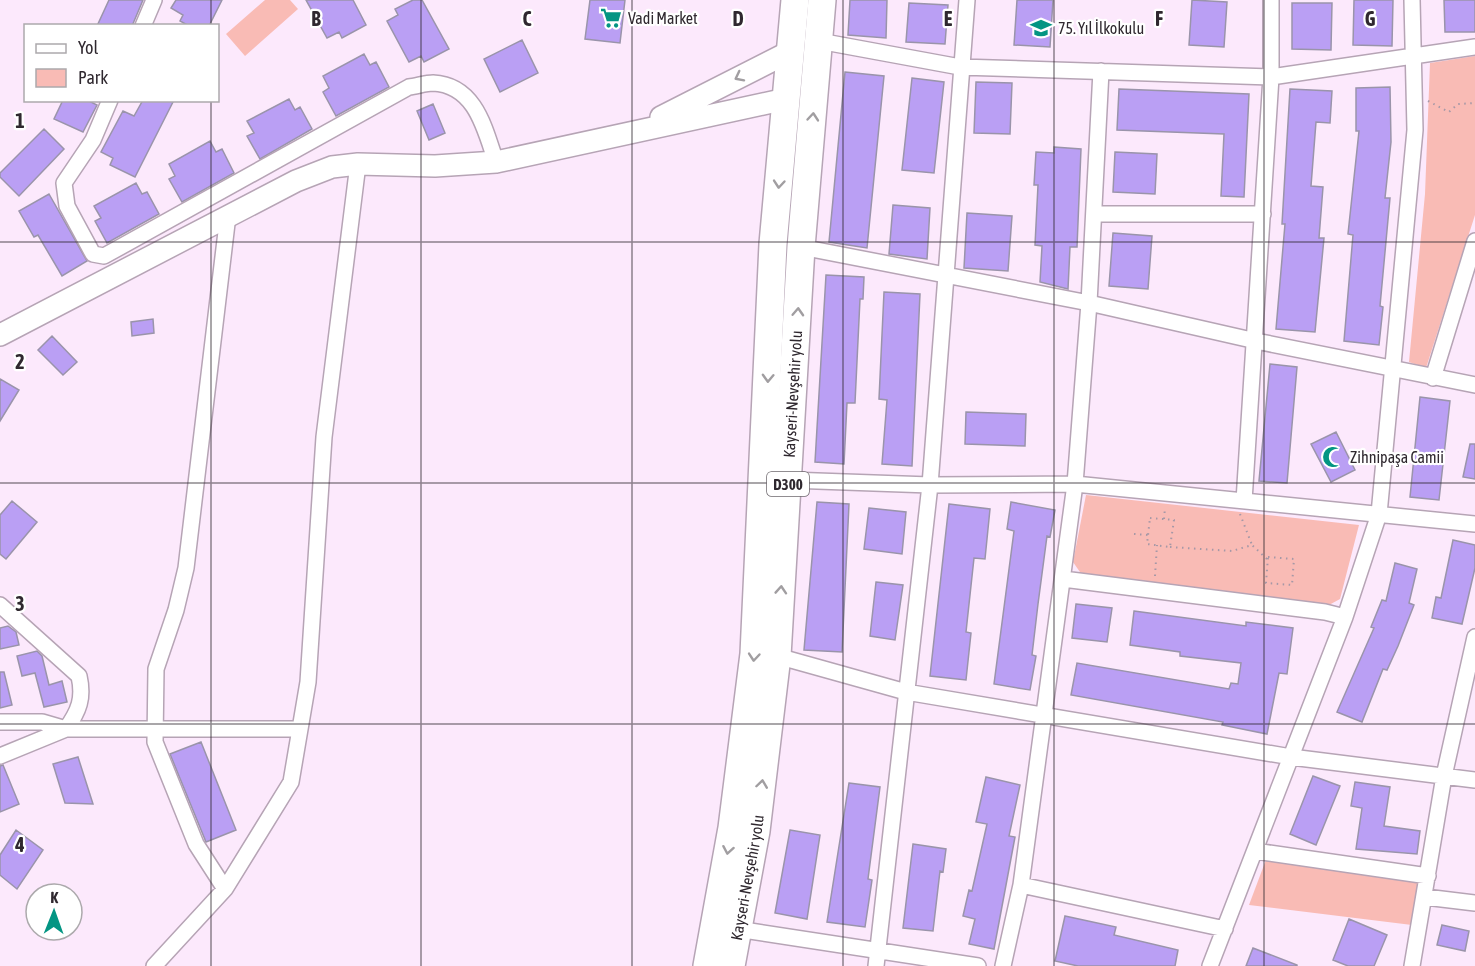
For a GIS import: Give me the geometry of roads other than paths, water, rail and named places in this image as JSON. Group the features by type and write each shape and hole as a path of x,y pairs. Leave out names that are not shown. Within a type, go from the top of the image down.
{"highway":[{"name":"Kayseri-Nevşehir yolu","path":"707,966 734,817 754,654 773,244 795,0"},
{"name":"Kayseri-Nevşehir yolu","path":"731,966 756,831 777,656 801,247 822,0"}],"street":[{"path":"144,24 154,0"},
{"path":"876,966 930,485 944,275 967,0"},
{"path":"1239,500 1256,341 1270,77 1271,0"},
{"path":"1210,966 1345,617 1379,514 1415,130 1412,0"},
{"path":"819,42 960,67 1270,77 1413,58 1475,47"},
{"path":"636,130 790,51"},
{"path":"1003,966 1021,885 1075,484 1089,303 1101,71"},
{"path":"109,102 93,140 64,183 67,206 93,254 104,256 410,87 434,83 462,93 478,111 496,162"},
{"path":"0,334 313,173 358,164 435,166 496,162 786,99"},
{"path":"154,966 225,889 291,782 308,682 324,437 358,164"},
{"path":"1094,214 1263,214"},
{"path":"225,889 196,844 155,742 155,729 156,669 176,610 186,568 228,215"},
{"path":"1433,378 1475,241"},
{"path":"801,247 1089,303 1256,341 1475,385"},
{"path":"789,480 930,485 1075,484 1475,524"},
{"path":"1063,579 1325,612 1345,617"},
{"path":"0,605 79,676 82,692 78,713 66,729 0,756"},
{"path":"1412,966 1444,776 1475,637"},
{"path":"777,656 906,692 1291,757 1475,780"},
{"path":"0,723 42,722 66,729 300,729"},
{"path":"1255,851 1428,876"},
{"path":"1021,885 1225,929"},
{"path":"1425,897 1475,903"},
{"path":"737,929 978,966"}],"place":[{"name":"Vadi Market","path":"611,18"},
{"name":"75. Yıl İlkokulu","path":"1041,28"},
{"name":"Zihnipaşa Camii","path":"1333,457"}]}
